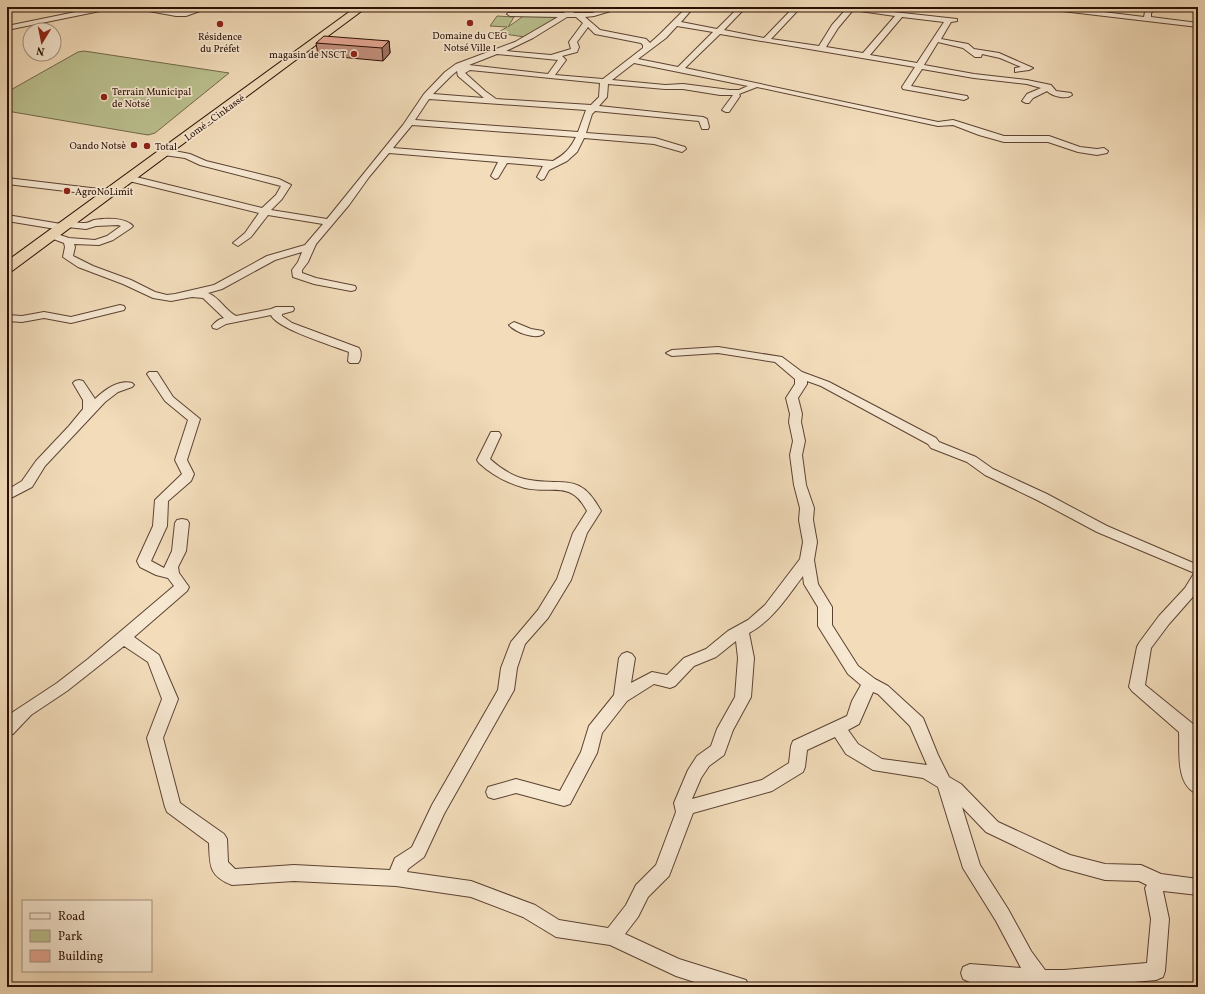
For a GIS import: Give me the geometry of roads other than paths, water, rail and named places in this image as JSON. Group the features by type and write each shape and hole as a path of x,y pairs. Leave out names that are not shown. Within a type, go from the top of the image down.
{"highway":[{"name":"Lomé - Cinkassé","path":"7,268 362,7"}],"street":[{"path":"7,28 110,7"},
{"path":"138,7 176,14 186,14 208,7"},
{"path":"510,14 592,15 621,7"},
{"path":"541,177 546,168 569,155 574,150 581,135 588,113 603,97 604,82 663,36 691,7"},
{"path":"680,69 743,7"},
{"path":"766,40 798,7"},
{"path":"821,48 852,7 900,15 952,20 906,87 964,98"},
{"path":"1045,7 1198,25"},
{"path":"1147,19 1148,12 1151,10 1149,7"},
{"path":"351,288 314,281 297,275 297,270 303,262 311,243 388,150 410,122 427,96 457,66 496,52 531,35 573,9 598,32 644,41 647,44 646,48"},
{"path":"865,56 900,15"},
{"path":"553,57 574,50 574,42 588,22"},
{"path":"675,23 974,76 1027,82 1048,87 1054,93 1068,95"},
{"path":"937,40 965,46 976,53 982,51 1006,57"},
{"path":"991,47 1033,72 1038,79 1027,82"},
{"path":"496,52 533,57 560,58 562,60 550,77"},
{"path":"632,60 938,124 953,122 982,133 1004,138 1049,139 1078,149 1104,151"},
{"path":"457,66 550,77 665,87 680,86 732,92 744,91 756,85"},
{"path":"457,66 461,71 461,74 472,85 493,100"},
{"path":"1018,70 1033,72"},
{"path":"1026,101 1030,96 1048,87"},
{"path":"427,96 663,113 703,119 705,127"},
{"path":"726,110 736,96"},
{"path":"410,122 655,141 682,149"},
{"path":"388,150 553,164"},
{"path":"164,152 187,156 203,163 276,181 286,185 283,192 264,212 248,235 238,243"},
{"path":"495,176 504,160"},
{"path":"128,178 264,212 329,222"},
{"path":"7,181 108,193"},
{"path":"7,218 64,226 86,226 95,223 118,222 128,226 110,238 96,243 83,240 68,241 51,235"},
{"path":"68,241 70,247 68,257 80,265 127,282 156,296 167,298 218,287 271,258 309,247"},
{"path":"191,294 201,294 212,298 221,320 235,319 276,310 289,309"},
{"path":"7,318 22,319 44,315 71,320 120,308"},
{"path":"276,310 277,317 288,325 355,350 354,362"},
{"path":"514,325 529,332 539,332"},
{"path":"672,353 718,350 778,359 798,374 825,384 932,441 935,445 966,457 986,468 989,472 1042,497 1102,529 1198,570"},
{"path":"153,374 169,399 194,419 189,440 184,448 181,460 188,474 186,478 162,500 160,526 144,561 145,564 160,572 172,574"},
{"path":"798,374 801,379 801,384 792,398 796,414 795,422 799,441 796,455 800,485 808,508 806,520 810,542 807,560 812,584 825,607 825,626 853,670 870,683 883,690 917,722 930,756 949,793 972,868 1002,915 1024,957 1041,983"},
{"path":"79,383 90,402 90,407 86,414"},
{"path":"7,496 27,484 29,476 35,468 107,393 116,388 128,385"},
{"path":"396,878 401,864 418,852 438,810 506,690 509,668 518,642 543,614 564,580 580,533 594,511 589,499 571,486 531,485 507,477 492,468 484,460 496,435"},
{"path":"7,729 13,721 62,687 124,638 182,587 172,574 171,567 179,551 182,523"},
{"path":"494,792 516,786 564,799 589,753 595,731 622,696 652,678 670,682 689,662 711,653 733,635 753,624 770,609 807,560"},
{"path":"1198,579 1190,592 1164,620 1144,647 1137,687 1187,729 1190,776 1198,786"},
{"path":"684,812 682,803 694,775 703,761 718,750 725,729 743,697 746,658 741,630"},
{"path":"124,638 154,659 170,699 155,738 173,807 218,839 219,866 232,877 294,873 396,878 471,889 529,911 556,928 612,937 676,967 739,987"},
{"path":"622,696 627,658"},
{"path":"612,937 632,911 642,891 663,870 684,812 688,807 766,786 797,767 799,746 853,720 860,701 870,683"},
{"path":"838,728 852,749 879,765 926,772 955,789 992,827 1067,862 1105,872 1141,873 1160,882 1198,887"},
{"path":"970,973 1041,983 1064,979 1156,971 1160,918 1154,888 1160,882"}],"place":[{"name":"Domaine du CEG Notsé Ville 1","path":"470,23"},
{"name":"Résidence du Préfet","path":"220,24"},
{"name":"magasin de NSCT","path":"354,54"},
{"name":"Terrain Municipal de Notsé","path":"104,97"},
{"name":"Oando Notsè","path":"134,145"},
{"name":"Total","path":"147,146"},
{"name":"AgroNoLimit","path":"67,191"}]}
